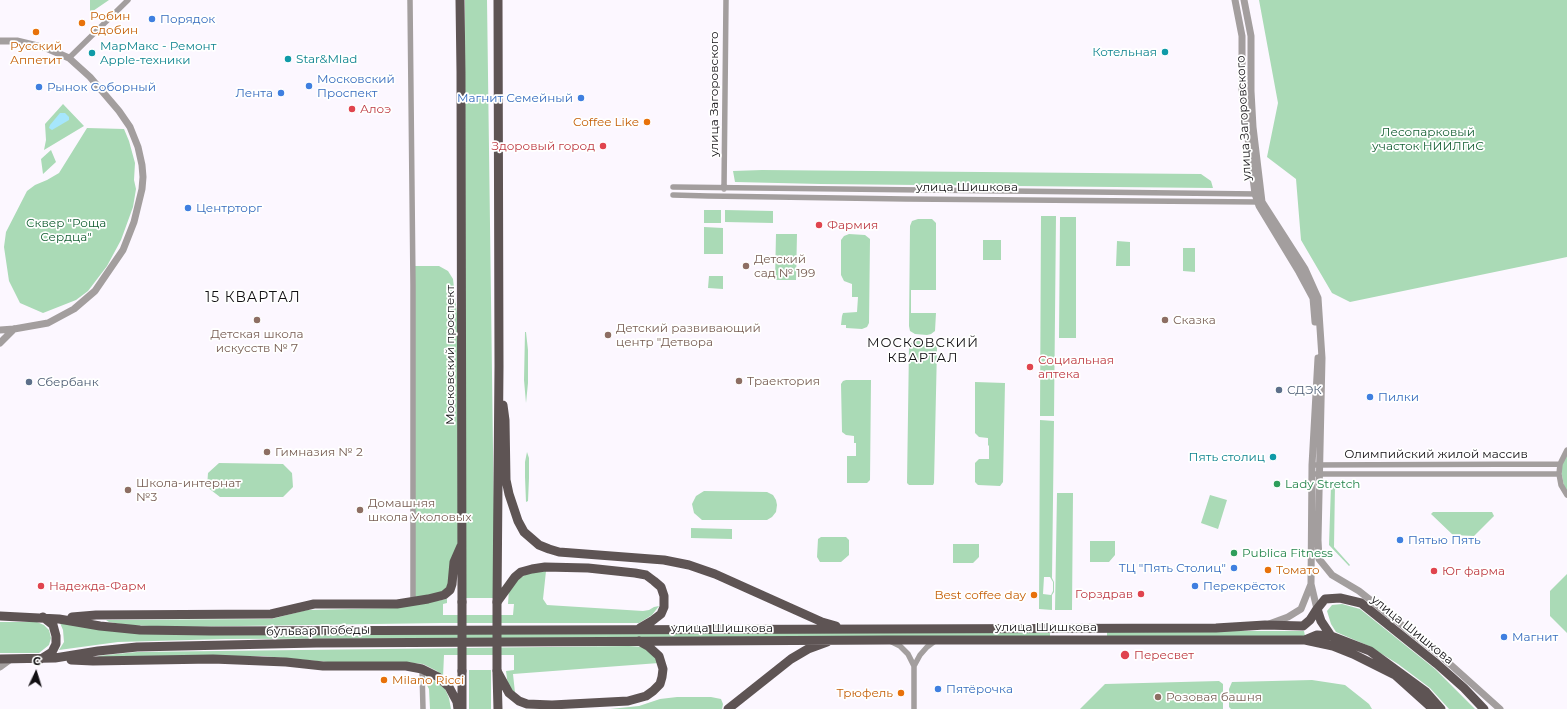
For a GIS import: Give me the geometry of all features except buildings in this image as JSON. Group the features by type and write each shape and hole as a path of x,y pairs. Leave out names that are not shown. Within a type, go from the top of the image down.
{"main road":[{"name":"Московский проспект","path":"460,0 463,541 462,709"},
{"path":"498,0 498,709"},
{"path":"498,380 505,420 506,480 508,494 518,521 524,532 531,539 549,549 559,552 664,560 689,565 715,574 822,622 844,629"},
{"path":"59,619 96,615 271,614 314,604 397,604 438,597 444,595 450,590 454,562 463,541"},
{"path":"497,602 515,577 521,572 532,569 544,567 581,568 646,575 661,587 664,596 664,607 661,614 638,629"},
{"name":"улица Шишкова","path":"638,629 1216,628 1265,625 1303,626 1310,620 1325,599 1340,598 1361,603 1439,660 1484,709"},
{"path":"1317,609 1321,620 1331,636"},
{"name":"бульвар Победы","path":"0,616 42,617 100,626 140,630 638,629"},
{"path":"41,659 52,652 56,644 56,636 52,625 42,617"},
{"path":"1055,628 1055,640"},
{"path":"1103,628 1103,639"},
{"path":"1305,640 1317,635 1331,636 1370,651 1426,692 1441,709"},
{"name":"улица Шишкова","path":"638,641 1103,639 1305,640 1333,646 1353,654 1395,676 1433,709"},
{"path":"728,709 791,659 808,649 831,640"},
{"path":"497,671 509,693 519,701 527,704 552,705 628,701 646,696 660,684 662,677 663,670 659,656 648,646 638,641"},
{"name":"бульвар Победы","path":"0,659 55,658 136,647 316,643 638,641"},
{"path":"55,658 93,661 250,660 323,666 406,666 422,669 438,677 449,687 457,702 458,709"}],"street":[{"path":"69,58 128,0"},
{"path":"410,0 413,266 413,601"},
{"name":"улица Загоровского","path":"724,189 726,0"},
{"name":"улица Загоровского","path":"1235,0 1242,36 1242,90 1257,194 1313,298 1318,357 1311,584 1300,609 1288,617 1265,625"},
{"name":"улица Загоровского","path":"1244,0 1251,36 1251,91 1257,194"},
{"path":"0,41 17,41 34,44 69,58 103,92 130,127 138,147 142,165 142,189 134,222 123,250 110,272 95,291 74,309 48,322 14,329 0,330"},
{"name":"улица Шишкова","path":"673,187 724,189 1257,194"},
{"name":"улица Шишкова","path":"673,195 906,199 1260,202"},
{"path":"0,343 14,329"},
{"path":"1567,450 1560,464 1559,474 1561,485 1567,495"},
{"name":"Олимпийский жилой массив","path":"1315,465 1560,464"},
{"name":"улица Загоровского","path":"1315,474 1319,560 1332,575 1358,591 1439,660 1500,709"},
{"name":"Олимпийский жилой массив","path":"1315,474 1559,474"},
{"path":"1311,584 1317,609"},
{"path":"888,640 900,646 908,654 914,666 914,709"},
{"path":"914,666 920,655 927,647 937,640"},
{"path":"0,667 11,659"},
{"path":"422,669 422,709"}],"green space":[{"path":"90,0 109,0 90,13"},
{"path":"465,0 487,0 495,598 466,598"},
{"name":"Лесопарковый участок НИИЛГиС","path":"1259,0 1567,0 1567,257 1350,302 1332,293 1301,240 1296,179 1267,157 1278,103"},
{"path":"63,104 84,126 44,150 46,140 45,124"},
{"name":"Сквер \"Роща Сердца\"","path":"87,128 124,129 135,163 134,180 136,189 133,207 121,240 107,266 88,291 76,300 43,313 20,303 9,281 4,247 6,232 27,191 35,185 59,173"},
{"path":"51,150 56,162 43,174 41,159"},
{"path":"733,171 1201,174 1211,181 1213,188 735,182"},
{"path":"704,210 721,210 721,223 704,223"},
{"path":"725,210 773,211 773,223 725,222"},
{"path":"1041,216 1056,216 1054,416 1040,416"},
{"path":"1060,217 1076,217 1076,338 1059,338"},
{"path":"918,219 932,219 936,223 936,290 911,290 911,313 936,313 935,331 927,335 915,334 910,331 909,326 910,226 912,221"},
{"path":"704,227 723,228 723,254 704,254"},
{"path":"776,234 797,234 796,280 775,280"},
{"path":"849,234 865,235 870,239 869,323 867,327 862,329 846,328 846,325 841,325 843,313 857,312 858,297 852,297 852,284 844,281 841,275 841,240 844,236"},
{"path":"983,240 1001,240 1001,260 983,260"},
{"path":"1117,241 1130,242 1130,266 1116,266"},
{"path":"1183,248 1195,248 1195,272 1183,271"},
{"path":"413,266 439,266 448,271 453,279 458,323 463,541 450,590 413,601"},
{"path":"709,276 723,276 723,289 708,288"},
{"path":"525,332 528,350 528,383 526,403 524,380"},
{"path":"914,341 929,341 935,344 937,348 933,485 909,485 907,483 909,346"},
{"path":"846,380 871,380 870,480 867,483 847,483 847,456 856,456 856,443 854,443 854,436 846,435 842,432 841,384"},
{"path":"975,382 1005,383 1003,482 1000,486 978,485 975,482 975,463 979,459 989,459 989,446 988,438 979,437 975,433"},
{"path":"1040,420 1054,421 1052,578 1054,582 1054,592 1052,595 1052,610 1039,609","holes":["1044,577 1050,577 1053,582 1053,591 1051,595 1043,594"]},
{"path":"1567,450 1567,495 1565,492 1560,464"},
{"path":"527,452 529,458 529,478 528,501 526,502 525,462"},
{"path":"219,463 283,464 292,473 293,487 283,497 220,497 207,487 208,473"},
{"path":"1331,485 1335,485 1334,547 1350,565 1349,566 1329,545"},
{"path":"704,491 767,492 773,495 776,500 776,512 767,520 702,520 694,513 692,504 696,496"},
{"path":"1057,493 1073,493 1072,610 1055,610"},
{"path":"1210,495 1227,500 1218,529 1201,523"},
{"path":"1433,512 1492,512 1494,516 1474,536 1453,535 1431,514"},
{"path":"691,528 732,529 732,539 691,538"},
{"path":"821,537 846,537 849,540 849,555 841,562 820,562 817,557 818,539"},
{"path":"1090,541 1115,541 1115,555 1109,562 1090,562"},
{"path":"953,544 979,544 979,557 973,563 953,563"},
{"path":"546,571 543,599 547,605 643,611 659,606 652,615 639,623 442,623 172,627 127,625 109,622 106,620 271,619 307,610 396,608 447,599 447,603 443,604 443,615 513,615 514,604 508,604 509,589 518,579 529,573"},
{"path":"1567,574 1567,633 1550,616 1550,591"},
{"path":"1342,604 1360,609 1435,669 1475,709 1449,709 1430,688 1398,664 1369,646 1336,632 1331,624 1327,611 1332,605"},
{"path":"0,622 37,622 44,625 49,630 51,638 49,645 39,653 0,653"},
{"path":"60,623 118,632 1050,632 1050,636 226,639 118,642 59,650 64,642 63,630"},
{"path":"1107,631 1304,631 1305,636 1107,636"},
{"path":"643,647 652,652 659,663 513,674 515,693 508,686 506,671 514,670 514,655 444,655 443,677 437,671 423,664 404,662 328,662 263,656 97,656 137,652"},
{"path":"469,670 491,670 491,709 469,709"},
{"path":"426,676 445,689 449,698 451,709 430,709 429,689 424,680"},
{"path":"1312,680 1345,685 1369,704 1372,709 1231,709 1229,707 1229,689 1232,682"},
{"path":"1219,681 1223,684 1223,709 1080,709 1105,684"},
{"path":"677,697 711,697 721,699 723,704 722,709 610,709 639,706 660,699"}],"water":[{"path":"60,113 65,113 69,117 69,120 52,130 49,128 50,125"}],"place":[{"name":"Порядок","path":"152,19"},
{"name":"Робин Сдобин","path":"82,23"},
{"name":"Русский Аппетит","path":"36,32"},
{"name":"Котельная","path":"1165,52"},
{"name":"МарМакс - Ремонт Apple-техники","path":"92,53"},
{"name":"Star&Mlad","path":"288,59"},
{"name":"Московский Проспект","path":"309,86"},
{"name":"Рынок Соборный","path":"39,87"},
{"name":"Лента","path":"281,93"},
{"name":"Магнит Семейный","path":"581,98"},
{"name":"Алоэ","path":"352,109"},
{"name":"Coffee Like","path":"647,122"},
{"name":"Здоровый город","path":"603,146"},
{"name":"Центрторг","path":"188,208"},
{"name":"Фармия","path":"819,225"},
{"name":"Детский сад № 199","path":"746,266"},
{"name":"Детская школа искусств № 7","path":"257,320"},
{"name":"Сказка","path":"1165,320"},
{"name":"Детский развивающий центр \"Детвора","path":"608,335"},
{"name":"Социальная аптека","path":"1030,367"},
{"name":"Траектория","path":"739,381"},
{"name":"Сбербанк","path":"29,382"},
{"name":"СДЭК","path":"1279,390"},
{"name":"Пилки","path":"1370,397"},
{"name":"Гимназия № 2","path":"267,452"},
{"name":"Пять столиц","path":"1273,457"},
{"name":"Lady Stretch","path":"1277,484"},
{"name":"Школа-интернат №3","path":"128,490"},
{"name":"Домашняя школа Уколовых","path":"360,510"},
{"name":"Пятью Пять","path":"1400,540"},
{"name":"Publica Fitness","path":"1234,553"},
{"name":"ТЦ \"Пять Столиц\"","path":"1234,568"},
{"name":"Томато","path":"1268,570"},
{"name":"Юг фарма","path":"1434,571"},
{"name":"Надежда-Фарм","path":"41,586"},
{"name":"Перекрёсток","path":"1195,586"},
{"name":"Горздрав","path":"1141,594"},
{"name":"Best coffee day","path":"1034,595"},
{"name":"Магнит","path":"1504,637"},
{"name":"Пересвет","path":"1125,655"},
{"name":"Milano Ricci","path":"384,680"},
{"name":"Пятёрочка","path":"938,689"},
{"name":"Трюфель","path":"901,693"},
{"name":"Розовая башня","path":"1158,697"}],"district":[{"name":"15 КВАРТАЛ","path":"253,298"},
{"name":"МОСКОВСКИЙ КВАРТАЛ","path":"923,350"}]}
